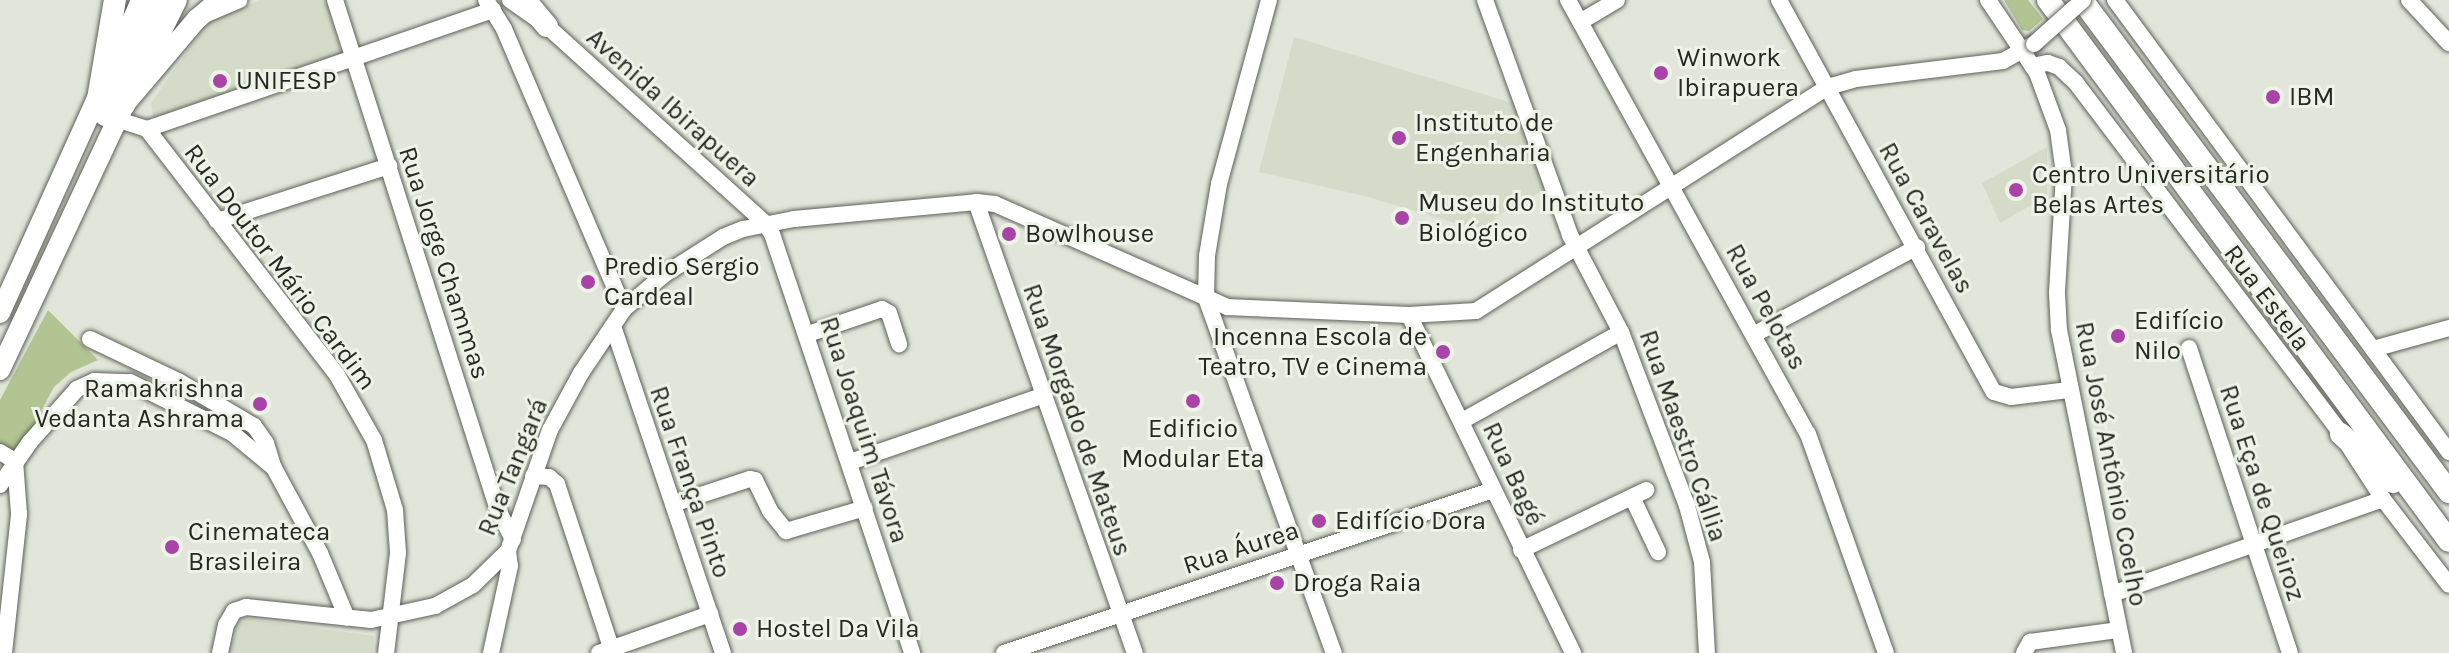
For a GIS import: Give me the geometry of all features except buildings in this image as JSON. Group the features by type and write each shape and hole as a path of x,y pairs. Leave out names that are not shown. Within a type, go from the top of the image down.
{"highway":[{"path":"98,99 115,0"},
{"path":"121,103 176,0"},
{"path":"525,0 547,26"},
{"path":"2048,0 2449,541"},
{"path":"2082,0 2449,492"},
{"path":"2341,434 2415,497"}],"main road":[{"path":"3,306 141,0"},
{"path":"0,370 121,103 159,0"},
{"path":"3,306 37,257 121,103 197,19 220,0"}],"street":[{"path":"197,19 239,0"},
{"name":"Rua Jorge Chammas","path":"335,0 510,545"},
{"name":"Avenida Ibirapuera","path":"510,0 547,26 765,223"},
{"path":"1269,0 1219,184 1207,256 1206,298 1334,653"},
{"name":"Rua Maestro Cállia","path":"1485,0 1576,246 1621,332 1698,540 1707,653"},
{"name":"Rua Pelotas","path":"1568,0 1755,334 1815,452 1886,653"},
{"path":"1580,22 1617,0"},
{"name":"Rua Caravelas","path":"1779,0 1994,392 2011,397 2069,390"},
{"name":"Rua José Antônio Coelho","path":"1988,0 2029,54 2058,130 2062,152 2057,293 2069,390 2124,653"},
{"path":"2029,54 2082,0"},
{"path":"2115,0 2449,452"},
{"path":"2409,0 2449,43"},
{"path":"121,103 147,129 354,60 490,5 624,309"},
{"name":"Rua Tangará","path":"220,653 226,625 234,611 246,607 371,620 435,606 456,596 510,545 533,476 564,402 624,309 665,274 723,237 765,223 976,202 1007,206 1227,307 1409,315 1476,311 1671,184 1828,87 1856,79 2003,61 2029,54"},
{"name":"Rua Estela","path":"2029,54 2059,67 2076,83 2341,434 2383,499 2449,585"},
{"name":"Rua Doutor Mário Cardim","path":"147,129 337,375 374,440 386,470 395,510 398,553 393,616 386,653"},
{"path":"217,221 389,166"},
{"name":"Rua Morgado de Mateus","path":"976,202 1135,653"},
{"name":"Rua Joaquim Távora","path":"765,223 777,244 808,334 912,653"},
{"path":"1755,334 1917,247"},
{"path":"808,334 882,309 889,313 899,344"},
{"name":"Rua Bagé","path":"1409,315 1573,653"},
{"name":"Rua França Pinto","path":"613,326 723,653"},
{"path":"2373,349 2449,328"},
{"path":"1462,421 1621,332"},
{"path":"90,339 178,381 254,426 266,443 274,468 338,590 347,618"},
{"name":"Rua Eça de Queiroz","path":"2189,348 2290,653"},
{"path":"0,485 15,461 77,389 112,379 130,382 168,399 232,433 274,468"},
{"path":"850,462 1042,396"},
{"path":"0,452 15,461"},
{"path":"4,653 19,514 15,461"},
{"path":"533,476 549,477 557,484 608,651 710,614"},
{"path":"673,504 750,479 755,480 770,511 786,531 865,508"},
{"name":"Rua Áurea","path":"1004,653 1493,490"},
{"path":"1521,550 1639,494 1658,552"},
{"path":"2112,594 2383,499"},
{"path":"491,653 510,566 510,545"},
{"path":"2024,653 2030,642 2119,630"}],"shaded area":[{"name":"UNIFESP","path":"260,0 326,0 342,58 154,120 151,103 208,22"},
{"name":"Instituto de Engenharia","path":"1294,37 1516,104 1548,188 1495,217 1506,238 1365,196 1259,172"},
{"name":"Centro Universitário Belas Artes","path":"2047,147 2047,196 2000,223 1982,183"},
{"path":"244,618 374,636 373,653 232,653 235,628"}],"green space":[{"path":"2004,0 2028,0 2043,19 2029,31 2022,30"},
{"path":"48,310 98,360 71,372 54,387 18,454 0,445 0,400"}],"place":[{"name":"Winwork Ibirapuera","path":"1661,73"},
{"name":"UNIFESP","path":"220,81"},
{"name":"IBM","path":"2273,97"},
{"name":"Instituto de Engenharia","path":"1399,138"},
{"name":"Centro Universitário Belas Artes","path":"2016,190"},
{"name":"Museu do Instituto Biológico","path":"1402,218"},
{"name":"Bowlhouse","path":"1009,234"},
{"name":"Predio Sergio Cardeal","path":"588,282"},
{"name":"Edifício Nilo","path":"2118,336"},
{"name":"Incenna Escola de Teatro, TV e Cinema","path":"1443,352"},
{"name":"Edificio Modular Eta","path":"1193,401"},
{"name":"Ramakrishna Vedanta Ashrama","path":"260,404"},
{"name":"Edifício Dora","path":"1319,521"},
{"name":"Cinemateca Brasileira","path":"172,547"},
{"name":"Droga Raia","path":"1277,583"},
{"name":"Hostel Da Vila","path":"740,629"}]}
